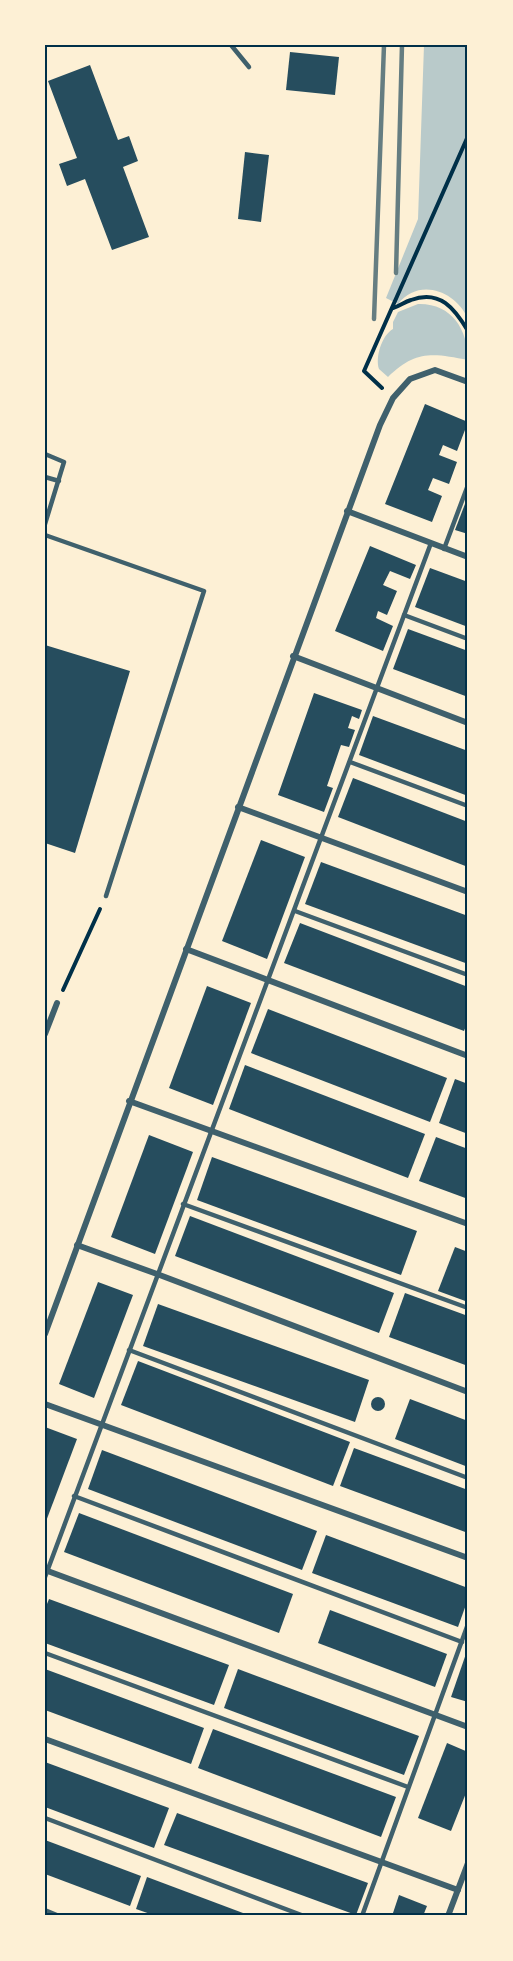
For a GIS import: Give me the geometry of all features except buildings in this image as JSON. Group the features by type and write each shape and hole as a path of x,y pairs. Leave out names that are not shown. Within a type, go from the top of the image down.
{"street":[{"path":"45,1334 380,424 393,398 410,379 435,370 468,382"},
{"path":"347,511 468,557"},
{"path":"293,656 468,723"},
{"path":"238,807 468,892"},
{"path":"186,949 468,1056"},
{"path":"45,1034 57,1003"},
{"path":"129,1101 468,1224"},
{"path":"77,1245 468,1392"},
{"path":"45,1404 468,1558"},
{"path":"46,1573 468,1727"},
{"path":"45,1739 458,1890"},
{"path":"448,1916 468,1863"},
{"path":"45,1911 57,1916"}],"lane":[{"path":"231,45 249,67"},
{"path":"45,454 64,462 45,524"},
{"path":"45,477 58,481"},
{"path":"444,549 468,485"},
{"path":"45,535 204,591 106,896"},
{"path":"46,1573 431,543"},
{"path":"404,615 468,639"},
{"path":"350,762 468,806"},
{"path":"295,911 468,975"},
{"path":"183,1204 468,1308"},
{"path":"129,1350 468,1478"},
{"path":"75,1496 462,1642"},
{"path":"362,1916 468,1624"},
{"path":"45,1653 408,1787"},
{"path":"45,1818 304,1916"}],"path":[{"path":"393,398 364,372 468,136"},
{"path":"392,308 419,298 442,301 453,307 468,332"},
{"path":"57,1003 106,896"}],"shaded area":[{"path":"424,45 468,45 468,319 455,301 436,291 426,289 416,291 398,304 386,298 418,219"},
{"path":"418,304 440,308 455,320 465,338 468,360 445,356 425,356 407,362 388,377 379,369 378,364 383,341 393,329 393,322 398,312"}],"railway":[{"path":"374,319 384,45"},
{"path":"396,273 402,45"}]}
